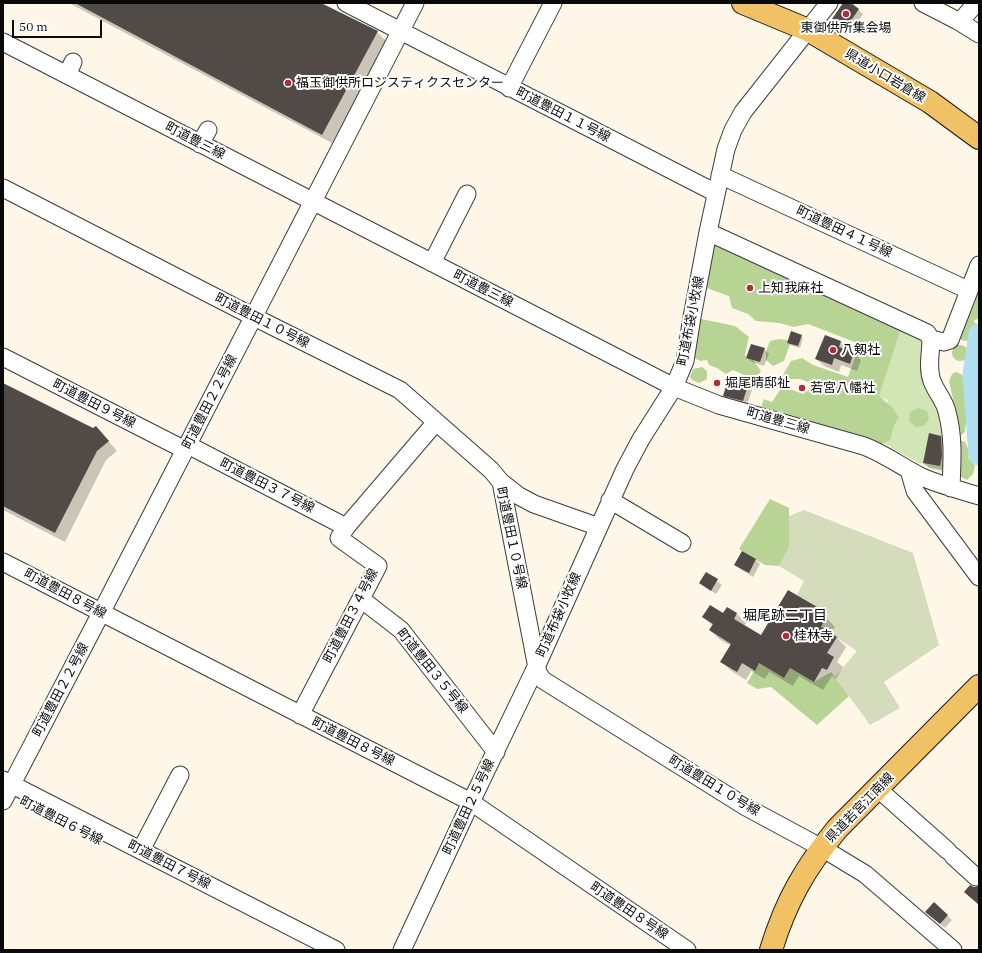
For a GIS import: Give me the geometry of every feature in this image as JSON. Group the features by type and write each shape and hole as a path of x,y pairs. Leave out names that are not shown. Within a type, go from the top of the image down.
{"main road":[{"name":"県道小口岩倉線","path":"743,3 808,30 930,102 979,138"},
{"name":"県道若宮江南線","path":"771,950 783,914 791,897 807,868 822,848 837,829 979,686"}],"street":[{"name":"町道豊田１１号線","path":"346,3 716,193"},
{"name":"町道豊田２２号線","path":"6,790 101,613 415,3"},
{"path":"509,88 553,3"},
{"name":"町道布袋小牧線","path":"537,665 625,469 641,439 674,387 685,361 720,174 726,149 737,120 829,3"},
{"path":"922,3 960,22 979,34"},
{"path":"960,22 976,3"},
{"name":"町道豊三線","path":"3,42 70,69 204,137 313,201 674,387 719,405 864,446 890,457 909,470 936,483 979,496"},
{"name":"町道豊田４１号線","path":"720,174 968,290"},
{"name":"町道豊田１０号線","path":"3,188 400,390 491,470 500,482 540,677 746,807 822,848 865,874 953,950"},
{"path":"432,263 467,194"},
{"path":"708,232 927,333 931,339 929,371 932,382 947,410 951,429 956,489"},
{"path":"931,339 944,342 950,340 968,290 979,265"},
{"name":"町道豊田９号線","path":"3,357 185,450"},
{"path":"343,533 436,422"},
{"name":"町道豊田３７号線","path":"185,450 343,533"},
{"path":"909,470 915,491 979,577"},
{"path":"500,482 519,496 534,504 599,527"},
{"path":"610,500 682,543"},
{"name":"町道豊田３４号線","path":"300,715 378,566 343,533"},
{"name":"町道豊田８号線","path":"3,562 471,802 687,950"},
{"name":"町道豊田３５号線","path":"361,599 401,630 496,752"},
{"name":"町道豊田２５号線","path":"402,950 537,665"},
{"path":"141,850 180,774"},
{"path":"877,788 976,878"},
{"name":"町道豊田７号線","path":"6,790 141,850 336,950"},
{"name":"町道豊田６号線","path":"6,790 312,950"}],"green space":[{"path":"708,232 903,322 879,396 893,408 899,418 894,425 890,440 880,445 758,416 764,399 772,402 781,388 790,389 803,394 809,390 810,383 800,379 785,377 783,375 791,361 802,358 813,365 848,377 860,344 808,324 794,327 779,323 756,321 748,314 732,308 729,296 698,285"},
{"path":"979,268 979,318 973,321 977,324 973,338 967,341 961,340 956,325"},
{"path":"692,317 735,326 749,337 745,354 746,358 753,360 761,371 757,377 746,376 733,370 726,374 709,365 707,360 700,361 686,353"},
{"path":"897,324 923,336 943,413 945,473 915,461 876,439 888,400 876,396"},
{"path":"779,339 788,340 787,343 790,344 784,361 773,366 766,360 766,351 770,341"},
{"path":"960,345 966,347 968,353 966,359 960,361 954,359 952,353 954,347"},
{"path":"702,367 707,371 707,379 699,383 692,380 690,377 693,369"},
{"path":"956,372 964,377 966,382 965,407 969,411 965,432 960,436 955,434 953,399 949,381 952,374"},
{"path":"918,408 927,411 929,419 924,426 916,427 909,421 910,412"},
{"path":"959,440 965,442 970,453 968,458 975,466 973,474 967,480 959,476"},
{"path":"770,499 789,508 789,548 779,566 765,565 739,549"},
{"path":"804,510 913,553 939,645 884,682 900,708 870,725 835,677 857,651 821,627 826,618 818,613 819,608 797,595 804,581 779,566 789,548 789,516"},
{"path":"759,663 784,678 790,668 814,682 831,672 849,696 817,725 771,687 757,689 747,683"}],"building":[{"name":"福玉御供所ロジスティクスセンター","path":"75,3 321,3 378,31 322,135"},
{"name":"東御供所集会場","path":"843,3 851,3 859,9 845,29 832,19"},
{"path":"791,331 802,335 798,346 787,343"},
{"name":"八剱社","path":"825,335 841,341 839,347 854,352 850,364 834,358 832,365 815,359"},
{"path":"751,344 765,348 760,362 746,358"},
{"path":"729,376 749,382 743,401 723,396"},
{"path":"3,383 93,428 96,426 109,441 97,451 55,533 3,506"},
{"path":"929,433 941,436 942,456 940,466 923,463"},
{"path":"742,551 756,559 749,573 734,565"},
{"path":"706,572 718,579 711,591 699,583"},
{"name":"桂林寺","path":"788,590 819,608 818,613 826,618 821,627 837,637 827,653 834,657 827,670 822,668 814,682 790,668 784,678 759,663 755,671 742,663 737,672 720,662 731,644 709,630 713,624 702,617 710,605 723,613 727,607 737,613 734,619 761,635"},
{"path":"970,885 974,887 979,886 979,905 964,892"},
{"path":"934,902 948,915 940,924 925,912"}],"waterway":[{"path":"979,334 973,375 979,455"}],"place":[{"name":"東御供所集会場","path":"846,14"},
{"name":"福玉御供所ロジスティクスセンター","path":"288,83"},
{"name":"上知我麻社","path":"750,288"},
{"name":"八剱社","path":"833,350"},
{"name":"堀尾晴邸祉","path":"717,383"},
{"name":"若宮八幡社","path":"802,388"},
{"name":"桂林寺","path":"786,636"}],"district":[{"name":"堀尾跡二丁目","path":"785,616"}]}
